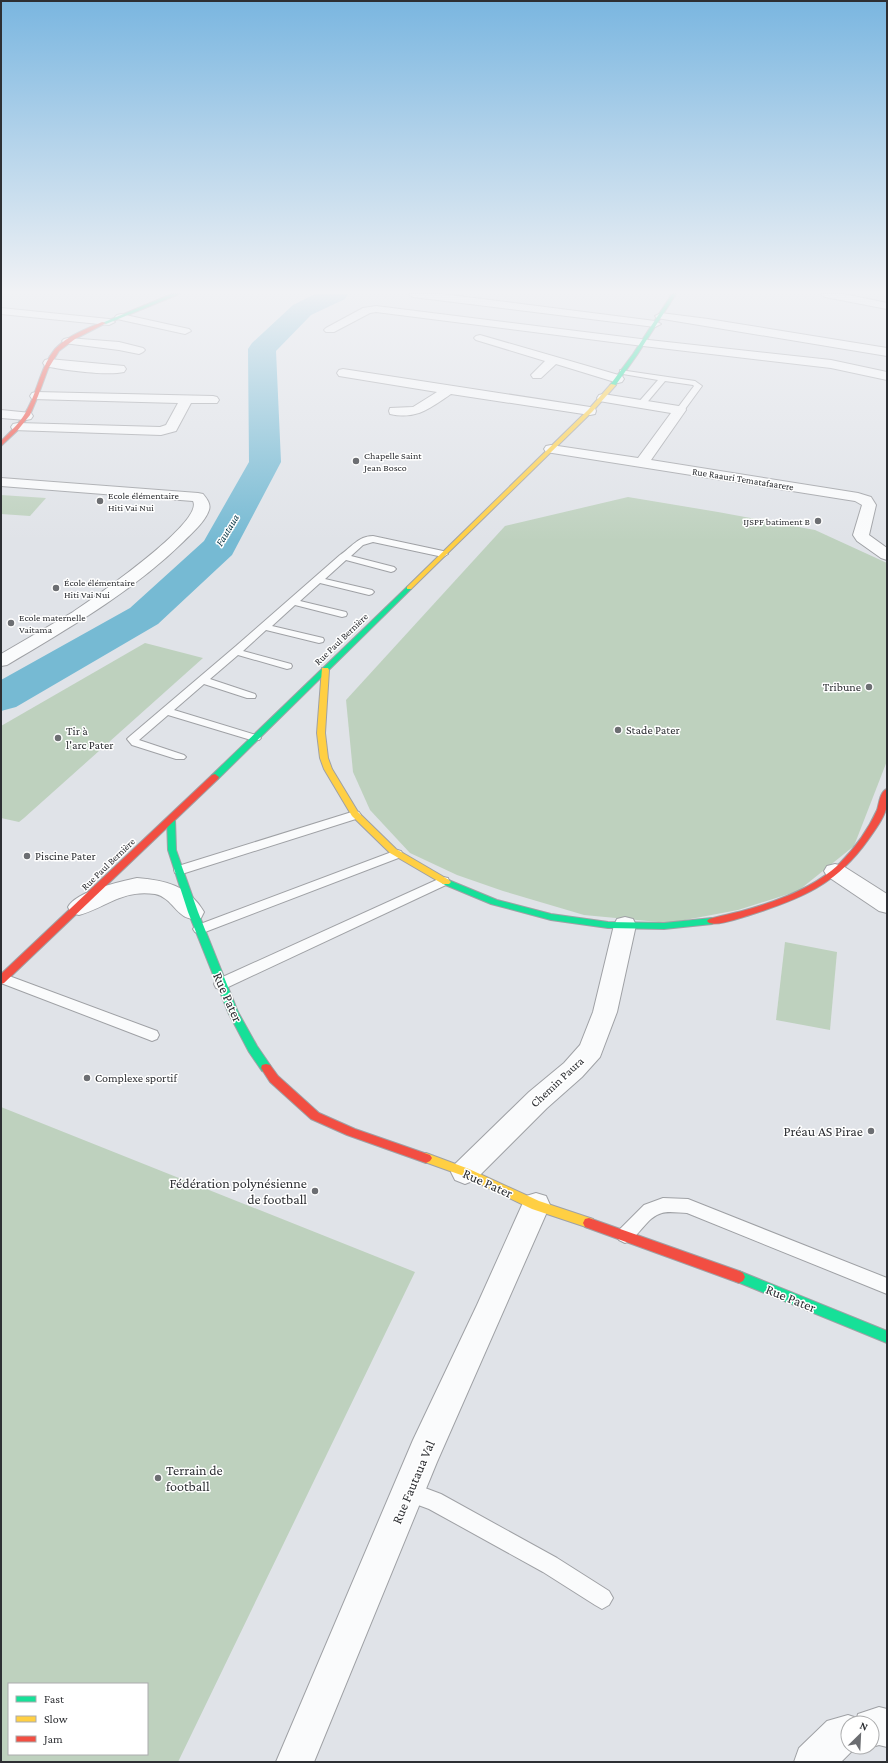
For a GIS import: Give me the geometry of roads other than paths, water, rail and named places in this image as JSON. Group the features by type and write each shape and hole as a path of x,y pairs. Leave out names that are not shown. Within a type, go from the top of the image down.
{"main road":[{"path":"1,444 18,427 26,416 44,376"},
{"name":"Rue Paul Bernière","path":"2,979 78,908 325,670 590,411 603,398 620,376"},
{"path":"325,670 321,732 323,752 328,769 350,810 390,850 417,867 471,894 539,914 575,920 625,925 670,925 706,922 755,911 812,887 835,871 855,848 879,813 887,792"},
{"name":"Rue Pater","path":"171,819 172,850 197,921 233,1012 252,1049 274,1079 315,1116 351,1132 465,1172 536,1205 625,1235 756,1284 887,1337"}],"street":[{"path":"363,376 590,411"},
{"path":"395,411 416,411 449,390"},
{"path":"36,396 213,400"},
{"path":"603,398 680,410 657,440 642,463"},
{"path":"18,427 162,431 171,428 186,400"},
{"path":"1,414 26,416"},
{"name":"Rue Raauri Tematafaarere","path":"551,449 858,497 866,500 869,505 861,535 862,538 887,555"},
{"path":"1,482 198,497 202,504 201,511 189,527 153,562 79,615 1,661"},
{"path":"835,871 887,905"},
{"name":"Rue Pater","path":"78,908 112,891 137,886 157,887 172,892 197,921"},
{"name":"Chemin Paura","path":"465,1172 538,1100 573,1070 592,1050 605,1012 625,925"},
{"name":"Rue Fautaua Val","path":"295,1762 425,1452 536,1205"},
{"path":"813,1762 840,1736"}],"lane":[{"path":"639,376 663,378 695,384 698,386 680,410"},
{"path":"642,404 663,378"},
{"path":"180,757 136,744 133,740 166,710 237,652 360,543 368,539 443,554"},
{"path":"343,557 391,569"},
{"path":"318,580 369,592"},
{"path":"293,602 342,614"},
{"path":"265,627 319,640"},
{"path":"237,652 287,666"},
{"path":"202,680 251,696"},
{"path":"166,710 255,738"},
{"path":"180,870 355,815"},
{"path":"197,921 397,854"},
{"path":"221,984 443,881"},
{"path":"2,979 152,1035"},
{"path":"625,1235 650,1210 663,1205 688,1206 887,1286"},
{"path":"409,1492 434,1501 550,1565 602,1598"}],"waterway":[{"name":"Fautaua","path":"1,698 144,616 219,547 265,462 263,376"}],"place":[{"name":"Chapelle Saint Jean Bosco","path":"356,461"},
{"name":"Ecole élémentaire Hiti Vai Nui","path":"100,501"},
{"name":"IJSPF batiment B","path":"818,521"},
{"name":"École élémentaire Hiti Vai Nui","path":"56,588"},
{"name":"Ecole maternelle Vaitama","path":"11,623"},
{"name":"Tribune","path":"869,687"},
{"name":"Stade Pater","path":"618,730"},
{"name":"Tir à l'arc Pater","path":"58,738"},
{"name":"Piscine Pater","path":"27,856"},
{"name":"Complexe sportif","path":"87,1078"},
{"name":"Préau AS Pirae","path":"871,1131"},
{"name":"Fédération polynésienne de football","path":"315,1191"},
{"name":"Terrain de football","path":"158,1478"}]}
